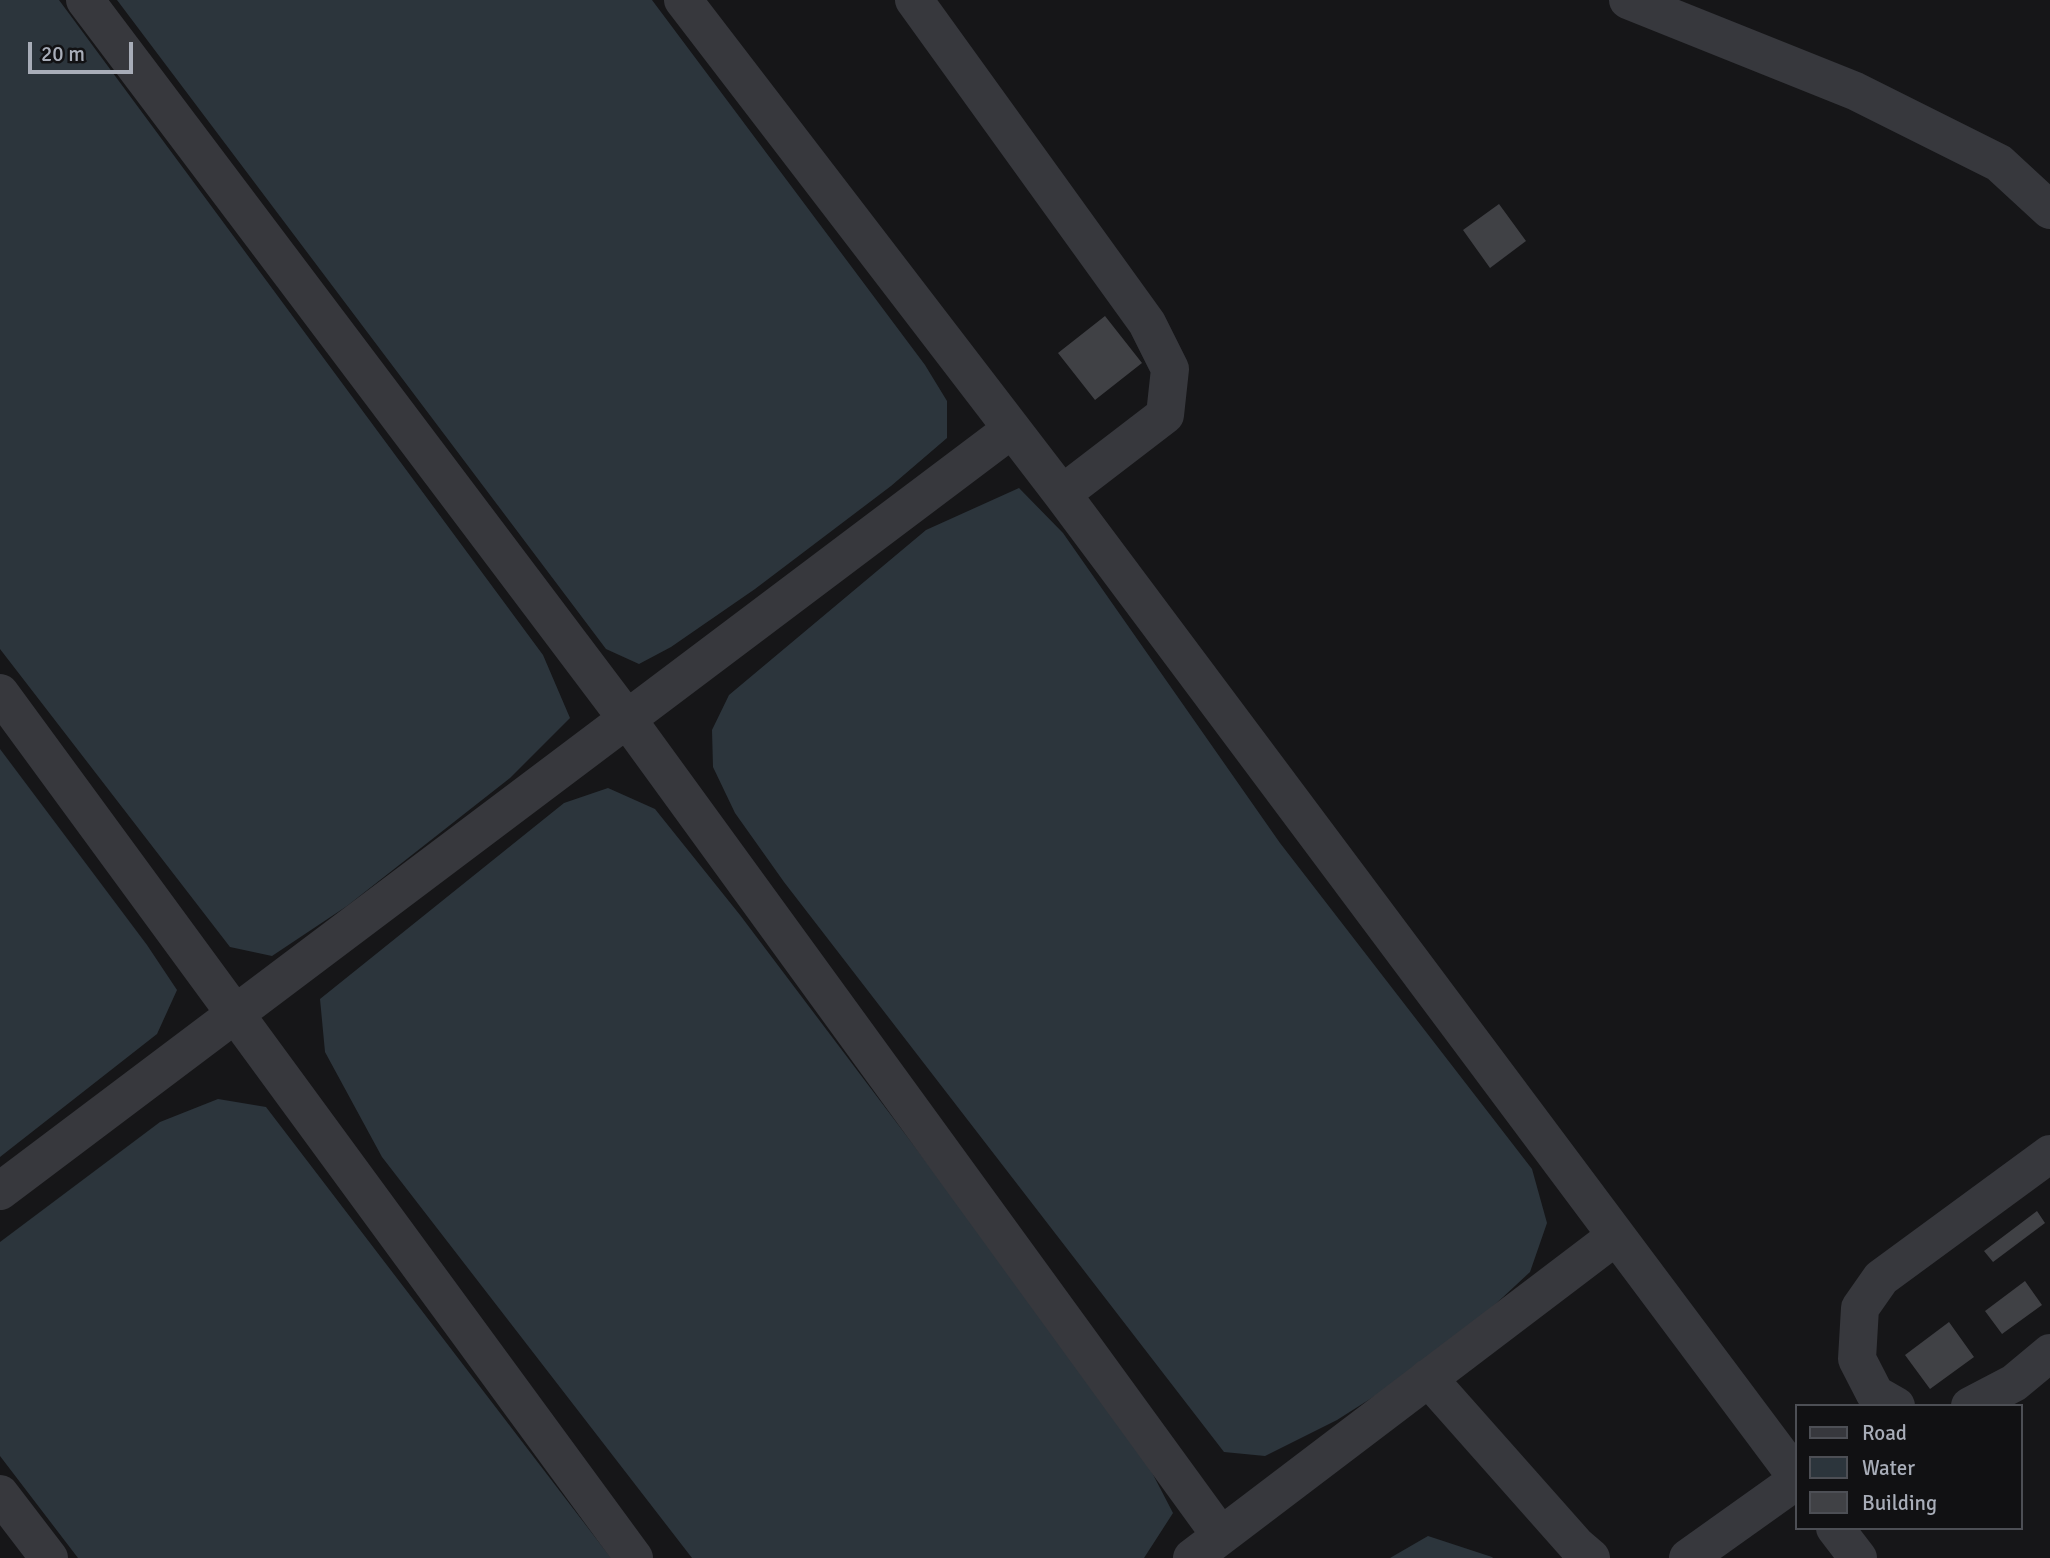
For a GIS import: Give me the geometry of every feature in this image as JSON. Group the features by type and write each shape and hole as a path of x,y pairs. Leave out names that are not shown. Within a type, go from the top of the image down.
{"lane":[{"path":"85,0 627,719 1206,1547 1616,1236"},
{"path":"683,0 1062,495 1794,1475"},
{"path":"914,0 1147,323 1170,369 1165,415 1062,495"},
{"path":"1628,0 1855,91 1999,163 2050,210"},
{"path":"0,1191 1012,429"},
{"path":"0,693 634,1558"},
{"path":"1892,1404 1875,1394 1857,1359 1860,1308 1881,1278 2050,1154"},
{"path":"1974,1404 2014,1383 2050,1353"},
{"path":"1428,1378 1577,1546 1591,1558"},
{"path":"1688,1558 1794,1479"},
{"path":"0,1494 48,1558"},
{"path":"1837,1530 1858,1558"}],"water":[{"path":"0,0 59,0 543,655 570,718 510,778 347,906 272,956 230,947 0,649"},
{"path":"117,0 652,0 925,365 947,401 947,438 891,486 755,589 671,647 639,664 606,649"},
{"path":"1019,488 1063,533 1280,843 1532,1169 1547,1223 1530,1272 1444,1352 1337,1420 1265,1456 1224,1452 784,882 735,813 713,767 712,730 729,695 926,530"},
{"path":"0,749 147,945 177,990 157,1034 0,1157"},
{"path":"608,788 655,809 740,915 1133,1436 1173,1513 1144,1558 692,1558 382,1157 325,1052 320,999 564,803"},
{"path":"218,1099 266,1107 611,1558 78,1558 0,1456 0,1242 160,1122"},
{"path":"1428,1536 1492,1557 1493,1558 1390,1558"}],"building":[{"path":"1499,204 1526,241 1490,268 1463,230"},
{"path":"1105,316 1142,363 1095,400 1058,353"},
{"path":"2037,1211 2045,1223 1993,1262 1984,1251"},
{"path":"2025,1281 2042,1305 2002,1334 1985,1311"},
{"path":"1949,1322 1974,1357 1930,1389 1905,1355"}]}
